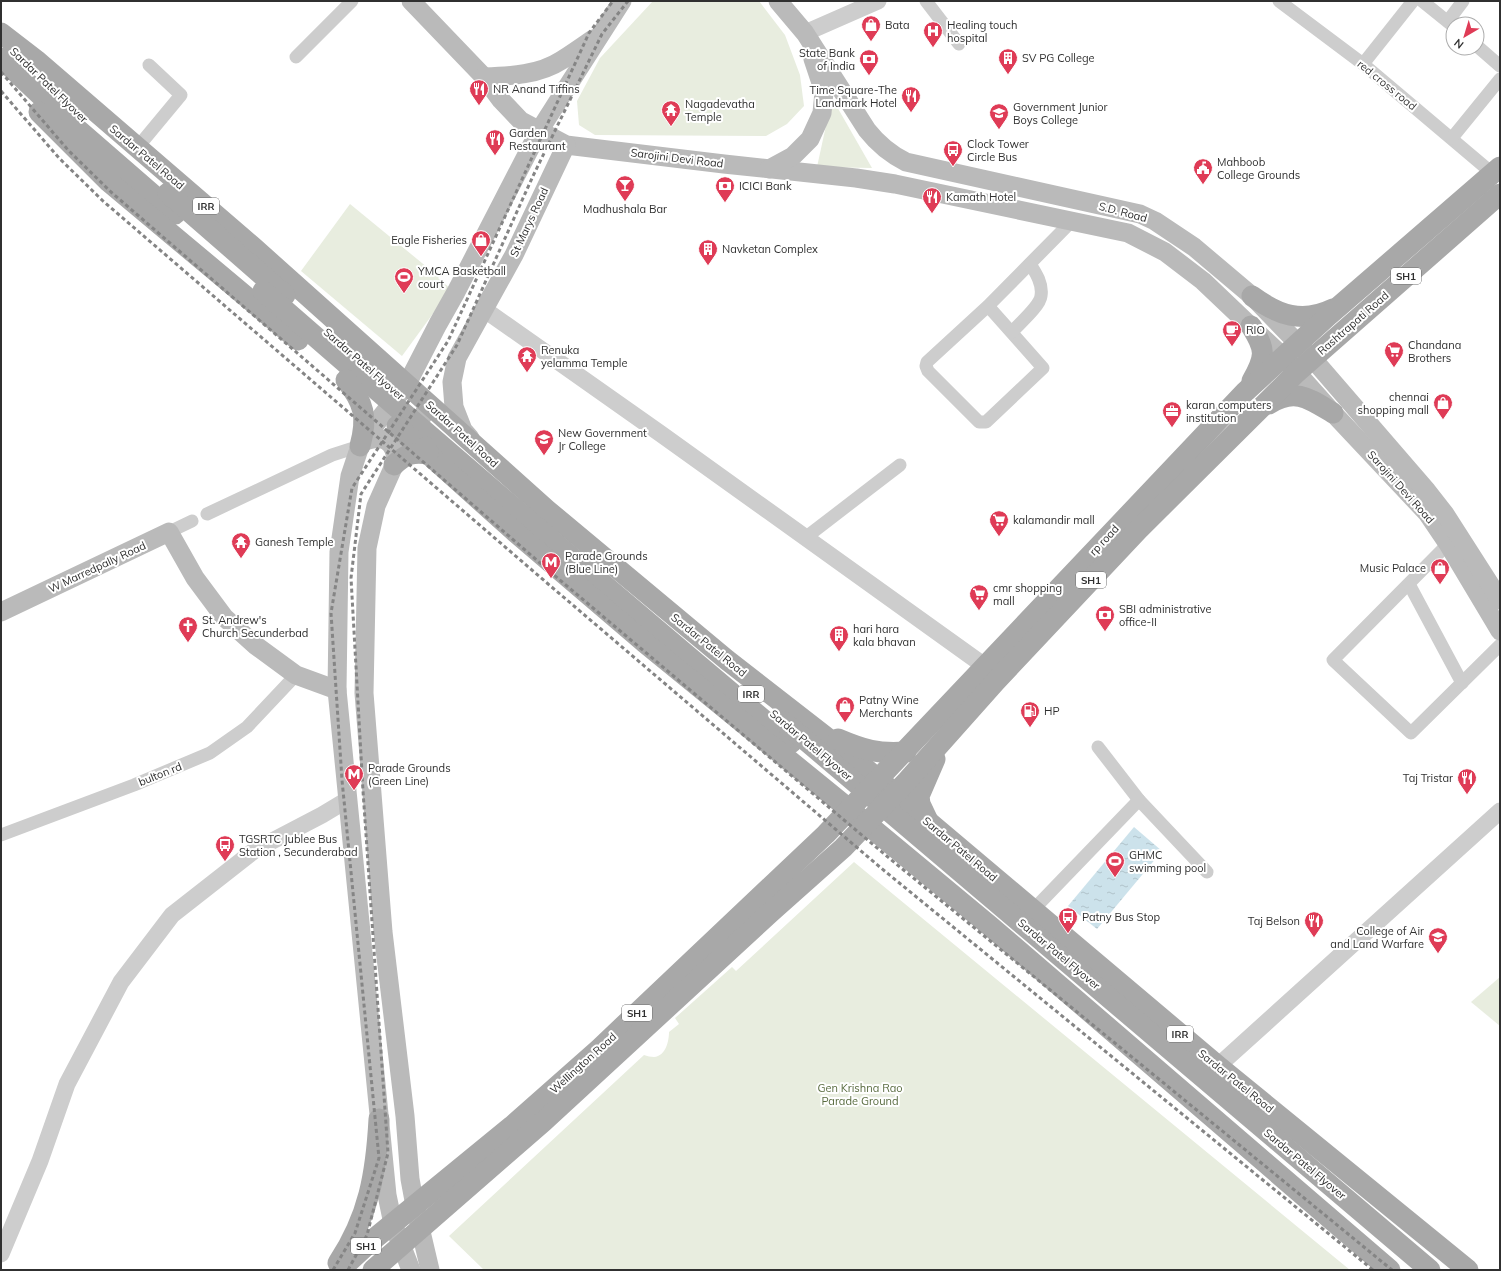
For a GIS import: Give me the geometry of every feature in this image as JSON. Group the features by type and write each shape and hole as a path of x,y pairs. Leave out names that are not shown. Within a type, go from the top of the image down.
{"main road":[{"name":"Sarojini Devi Road","path":"411,1 484,77 501,100 521,121 566,145 856,178 895,184"},
{"path":"362,444 407,384 539,131 622,1"},
{"name":"S.D. Road","path":"778,1 805,33 875,140 896,157 906,162 1140,214 1155,221 1194,247 1252,296 1299,343"},
{"name":"Sardar Patel Road","path":"1,33 36,60 253,247 547,510 727,660 879,780 1186,1040 1468,1270"},
{"path":"769,169 793,156 810,139 822,113 824,92 805,33"},
{"path":"484,77 515,76 539,71 561,61 600,34"},
{"name":"Sardar Patel Flyover","path":"1,37 72,117 392,404 1412,1270"},
{"name":"Sardar Patel Flyover","path":"1,58 381,379 639,601 876,799 1430,1270"},
{"name":"IRR","path":"1,75 109,182 353,387 514,531 616,618 990,926 1390,1270"},
{"name":"St Marys Road","path":"479,449 463,430 454,407 452,382 457,358 485,310 514,255 566,145"},
{"name":"Rashtrapati Road","path":"1299,343 1496,170"},
{"name":"S.D. Road","path":"895,184 1128,233 1165,252 1203,281 1283,357"},
{"name":"Rashtrapati Road","path":"1296,373 1500,194"},
{"path":"1252,296 1268,308 1286,315 1306,316 1325,313 1342,304"},
{"path":"1245,392 1259,369 1263,353 1259,340 1251,326"},
{"name":"Sarojini Devi Road","path":"1299,343 1427,491 1445,514 1500,600"},
{"name":"SH1","path":"1283,357 1299,343"},
{"name":"Sarojini Devi Road","path":"1283,357 1296,373 1427,513 1448,544 1500,631"},
{"name":"rp road","path":"879,780 1116,526 1245,392 1283,357"},
{"path":"353,387 369,397 378,396 386,391 390,383 390,374 385,366"},
{"name":"rp road","path":"894,794 1126,542 1296,373"},
{"path":"353,387 364,412 365,430 362,444 350,476 339,552 337,690 387,1195 392,1224 411,1270"},
{"path":"1260,409 1278,398 1293,395 1304,396 1333,413"},
{"path":"429,405 395,463 376,506 367,548 364,693 383,932 405,1116 410,1180 430,1270"},
{"name":"IRR","path":"428,454 425,439 430,430 438,425 448,425 457,430"},
{"path":"362,444 376,438 385,440 392,446 396,455 395,463"},
{"path":"395,463 402,457 412,453 428,454"},
{"path":"169,532 195,578 224,617 255,645 296,675 337,690"},
{"name":"W Marredpally Road","path":"1,612 169,532"},
{"path":"616,618 640,588"},
{"path":"811,726 858,748 874,752 906,752"},
{"path":"930,824 920,804 919,796 942,742"},
{"name":"SH1","path":"850,810 879,780"},
{"name":"SH1","path":"373,1270 544,1121 771,912 843,848 894,794"},
{"name":"Wellington Road","path":"340,1270 392,1224 512,1126 599,1049 850,810"},
{"path":"990,926 1016,897"},
{"path":"1159,1071 1186,1040"},
{"path":"333,1270 357,1232 365,1209 377,1158 379,1119"}],"street":[{"path":"296,57 352,1"},
{"path":"805,33 878,1"},
{"path":"926,1 959,44"},
{"name":"red cross road","path":"1279,1 1363,64 1452,138 1496,170"},
{"path":"1363,64 1413,1"},
{"path":"1422,1 1445,20"},
{"path":"1455,16 1463,1"},
{"path":"1485,53 1500,66"},
{"path":"137,148 181,95 149,65"},
{"path":"1452,138 1500,80"},
{"path":"988,306 1043,368 986,422 979,422 928,371 926,366 927,362 988,306 1072,221"},
{"path":"1012,332 1036,305 1041,297 1039,278 1030,264"},
{"path":"485,310 986,667"},
{"path":"207,514 332,455 362,444"},
{"path":"805,538 900,465"},
{"name":"W Marredpally Road","path":"169,532 192,521"},
{"path":"1448,544 1333,660 1411,733 1500,645"},
{"path":"1409,584 1462,683"},
{"name":"bulton rd","path":"1,835 134,785 210,753 247,727 296,675"},
{"path":"1098,748 1139,800 1207,872"},
{"path":"1,1254 40,1161 67,1084 121,982 172,915 255,850 322,815 347,800"},
{"path":"1032,911 1139,800"},
{"path":"1218,1066 1500,811"}],"green space":[{"path":"653,1 759,1 785,35 800,75 804,106 787,124 766,136 595,135 579,125 577,101 600,58"},
{"path":"832,98 872,168 817,167"},
{"path":"350,204 439,277 438,278 451,289 402,356 301,271"},
{"name":"Gen Krishna Rao Parade Ground","path":"854,862 1350,1270 484,1270 449,1236 644,1055 654,1057 661,1054 666,1048 669,1032 679,1024 675,1018 732,967 736,971"},
{"path":"1500,977 1500,1026 1471,1002"}],"water":[{"name":"GHMC swimming pool","path":"1134,827 1162,851 1097,929 1068,906"}],"railway":[{"path":"333,1270 355,1233 379,1158 342,780 331,613 352,488 448,341 589,33 613,1"},
{"path":"348,1270 367,1235 388,1153 363,791 351,578 361,494 457,345 533,176 602,34 628,1"},
{"path":"1,72 68,150 111,192 554,575 889,858 1392,1270"},
{"path":"1,91 59,158 103,201 547,583 881,868 1373,1270"}],"place":[{"name":"Bata","path":"871,42"},
{"name":"Healing touch hospital","path":"933,48"},
{"name":"SV PG College","path":"1008,75"},
{"name":"State Bank of India","path":"869,76"},
{"name":"NR Anand Tiffins","path":"479,106"},
{"name":"Time Square-The Landmark Hotel","path":"911,113"},
{"name":"Nagadevatha Temple","path":"671,127"},
{"name":"Government Junior Boys College","path":"999,130"},
{"name":"Garden Restaurant","path":"495,156"},
{"name":"Clock Tower Circle Bus","path":"953,167"},
{"name":"Mahboob College Grounds","path":"1203,185"},
{"name":"Madhushala Bar","path":"625,202"},
{"name":"ICICI Bank","path":"725,203"},
{"name":"Kamath Hotel","path":"932,214"},
{"name":"Eagle Fisheries","path":"481,257"},
{"name":"Navketan Complex","path":"708,266"},
{"name":"YMCA Basketball court","path":"404,294"},
{"name":"RIO","path":"1232,347"},
{"name":"Chandana Brothers","path":"1394,368"},
{"name":"Renuka yelamma Temple","path":"527,373"},
{"name":"chennai shopping mall","path":"1443,420"},
{"name":"karan computers institution","path":"1172,428"},
{"name":"New Government Jr College","path":"544,456"},
{"name":"kalamandir mall","path":"999,537"},
{"name":"Ganesh Temple","path":"241,559"},
{"name":"Parade Grounds (Blue Line)","path":"551,579"},
{"name":"Music Palace","path":"1440,585"},
{"name":"cmr shopping mall","path":"979,611"},
{"name":"SBI administrative office-II","path":"1105,632"},
{"name":"St. Andrew's Church Secunderbad","path":"188,643"},
{"name":"hari hara kala bhavan","path":"839,652"},
{"name":"Patny Wine Merchants","path":"845,723"},
{"name":"HP","path":"1030,728"},
{"name":"Parade Grounds (Green Line)","path":"354,791"},
{"name":"Taj Tristar","path":"1467,795"},
{"name":"TGSRTC Jublee Bus Station , Secunderabad","path":"225,862"},
{"name":"GHMC swimming pool","path":"1115,878"},
{"name":"Patny Bus Stop","path":"1068,934"},
{"name":"Taj Belson","path":"1314,938"},
{"name":"College of Air and Land Warfare","path":"1438,954"}]}
